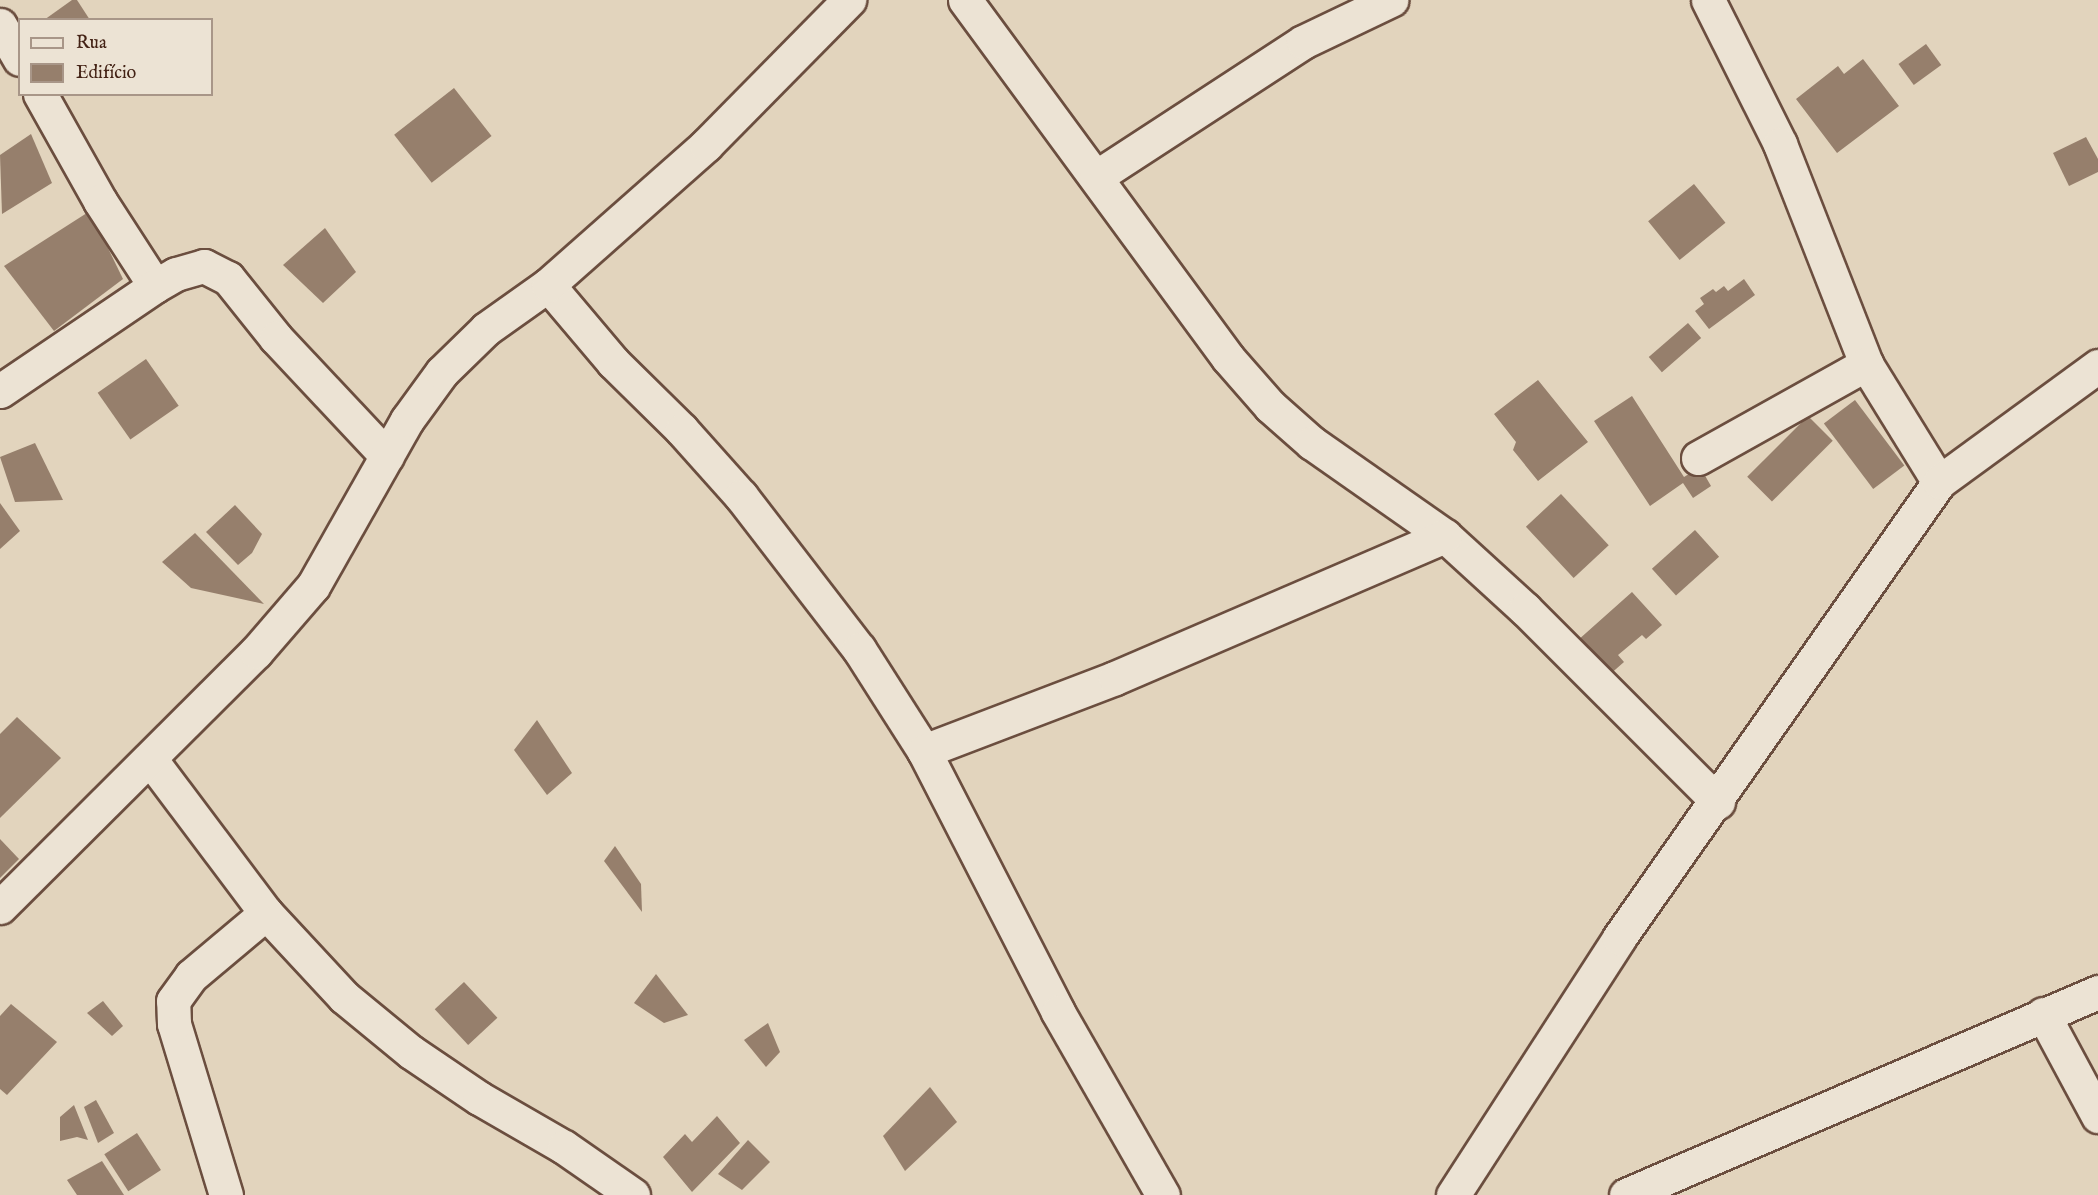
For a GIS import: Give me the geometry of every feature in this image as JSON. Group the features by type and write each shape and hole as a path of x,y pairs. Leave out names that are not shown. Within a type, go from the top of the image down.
{"street":[{"path":"0,907 151,760 256,652 313,586 387,456 442,372 486,329 548,285 706,145 849,0"},
{"path":"965,0 1228,358 1270,406 1312,443 1445,536 1525,609 1718,802"},
{"path":"1096,177 1303,42 1391,0"},
{"path":"1708,0 1780,144 1866,364 1939,482"},
{"path":"0,25 18,56"},
{"path":"41,96 100,201 156,285"},
{"path":"0,391 156,285 176,274 204,266 228,278 290,354 387,456"},
{"path":"548,285 613,362 741,496 806,576 859,649 924,751 1058,1012 1163,1195"},
{"path":"1698,458 1866,364"},
{"path":"1453,1195 1619,938 1718,802 1939,482 2098,366"},
{"path":"924,751 1115,678 1445,536"},
{"path":"151,760 266,913 344,997 411,1052 564,1147 633,1195"},
{"path":"226,1195 174,1024 173,1000 191,976 266,913"},
{"path":"1626,1195 1732,1153 2043,1014 2098,992"},
{"path":"2043,1014 2098,1116"}],"building":[{"path":"72,0 77,0 89,18 47,18"},
{"path":"1926,44 1941,65 1914,85 1898,64"},
{"path":"1863,59 1899,106 1837,153 1796,99 1838,66 1844,74"},
{"path":"454,88 492,136 432,183 394,135"},
{"path":"31,134 52,183 2,214 0,155"},
{"path":"2086,137 2098,159 2098,172 2069,186 2053,153"},
{"path":"1694,184 1725,223 1680,260 1648,221"},
{"path":"90,211 123,279 54,331 4,266"},
{"path":"325,228 356,272 323,303 283,265"},
{"path":"1744,279 1755,295 1709,329 1695,311 1704,304 1700,298 1713,289 1716,292 1724,286 1728,291"},
{"path":"1688,323 1701,338 1662,372 1649,357"},
{"path":"146,359 179,406 130,440 98,393"},
{"path":"1538,380 1588,442 1538,481 1513,450 1516,442 1494,414"},
{"path":"1632,396 1684,477 1700,467 1711,486 1693,498 1683,483 1650,506 1594,421"},
{"path":"1855,400 1904,465 1873,489 1824,423"},
{"path":"1808,416 1833,441 1772,502 1747,477"},
{"path":"35,443 63,500 15,502 0,457"},
{"path":"1561,494 1609,545 1574,578 1526,527"},
{"path":"0,503 20,531 0,549"},
{"path":"235,505 262,534 252,553 238,565 206,532"},
{"path":"1695,530 1719,557 1676,596 1652,569"},
{"path":"195,533 264,604 191,588 162,562"},
{"path":"1632,592 1662,625 1646,639 1642,635 1618,655 1624,662 1608,676 1577,641"},
{"path":"17,717 61,758 0,818 0,734"},
{"path":"537,720 572,773 547,795 514,750"},
{"path":"0,839 19,859 0,878"},
{"path":"615,846 641,884 642,912 604,861"},
{"path":"656,974 688,1015 664,1023 634,1003"},
{"path":"464,982 497,1018 468,1045 435,1009"},
{"path":"103,1001 123,1026 112,1036 87,1013"},
{"path":"11,1004 57,1042 7,1095 0,1089 0,1016"},
{"path":"768,1023 780,1052 766,1067 744,1040"},
{"path":"930,1087 957,1122 905,1171 883,1136"},
{"path":"96,1100 114,1133 98,1143 84,1107"},
{"path":"74,1105 88,1140 77,1137 60,1141 60,1117"},
{"path":"717,1116 740,1143 692,1192 663,1157 685,1134 692,1142"},
{"path":"137,1133 161,1170 128,1191 104,1154"},
{"path":"748,1140 770,1162 742,1190 718,1174"},
{"path":"102,1161 124,1195 77,1195 67,1180"}]}
